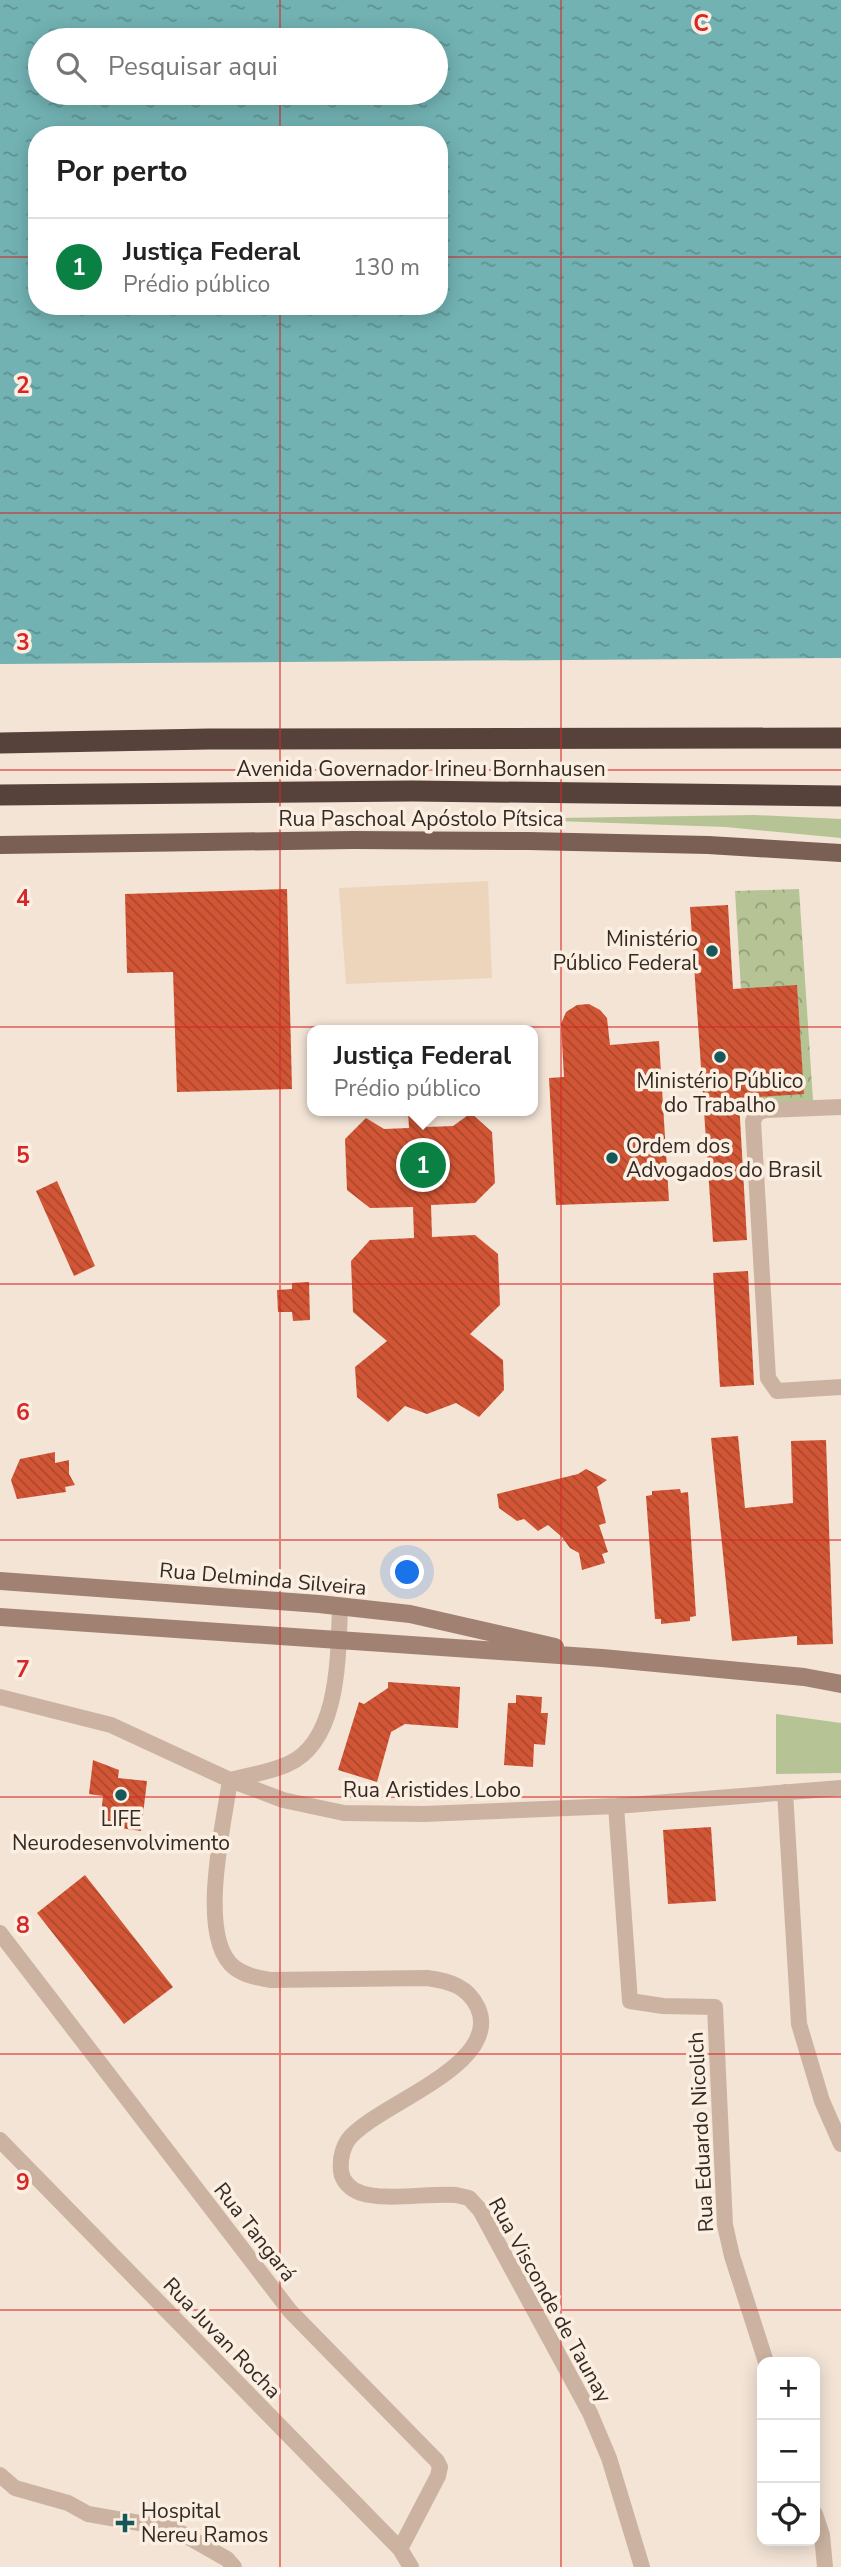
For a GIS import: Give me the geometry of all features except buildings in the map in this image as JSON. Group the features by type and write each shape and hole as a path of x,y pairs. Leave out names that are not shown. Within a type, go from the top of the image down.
{"highway":[{"name":"Avenida Governador Irineu Bornhausen","path":"0,743 209,739 841,738"},
{"name":"Avenida Governador Irineu Bornhausen","path":"0,795 413,791 841,796"}],"main road":[{"name":"Rua Paschoal Apóstolo Pítsica","path":"0,845 352,840 528,841 709,845 841,853"},
{"name":"Rua Delminda Silveira","path":"0,1581 340,1607 442,1620 602,1658"},
{"name":"Rua Delminda Silveira","path":"0,1617 602,1658 804,1677 841,1684"}],"street":[{"path":"841,1107 766,1110 757,1113 753,1121 768,1378 777,1391 841,1387"},
{"path":"230,1780 289,1764 312,1748 328,1717 339,1642 340,1607"},
{"name":"Rua Aristides Lobo","path":"0,1697 111,1725 230,1780 311,1808 371,1815 615,1806 841,1788"},
{"name":"Rua Visconde de Taunay","path":"230,1780 213,1907 223,1955 234,1968 253,1977 271,1980 427,1978 450,1981 469,1993 480,2010 481,2026 470,2051 453,2068 362,2128 348,2141 340,2159 341,2175 347,2185 359,2193 456,2195 469,2198 480,2210 590,2413 609,2458 642,2567"},
{"path":"785,1792 799,2024 822,2101 841,2144"},
{"name":"Rua Eduardo Nicolich","path":"615,1806 630,2001 663,2006 715,2007 725,2225 732,2256 764,2357"},
{"name":"Rua Tangará","path":"0,1933 290,2311 437,2460 440,2467 438,2476 400,2549"},
{"name":"Rua Juvan Rocha","path":"0,2140 400,2549 411,2567"},
{"path":"0,2475 15,2488 68,2503 88,2514 174,2529 227,2560 234,2567"},
{"path":"820,2529 825,2567"}],"green space":[{"path":"755,815 841,819 841,838 726,827 500,819"},
{"path":"799,889 813,1101 748,1104 735,891"},
{"path":"776,1714 841,1723 841,1773 776,1774"}],"shaded area":[{"path":"488,881 492,978 346,984 339,888"}],"water":[{"path":"0,0 841,0 841,658 0,664"}],"place":[{"name":"Ministério Público Federal","path":"712,951"},
{"name":"Ministério Público do Trabalho","path":"720,1057"},
{"name":"Ordem dos Advogados do Brasil","path":"612,1158"},
{"name":"Justiça Federal","path":"423,1165"},
{"name":"LIFE Neurodesenvolvimento","path":"121,1795"},
{"name":"Hospital Nereu Ramos","path":"125,2523"}]}
